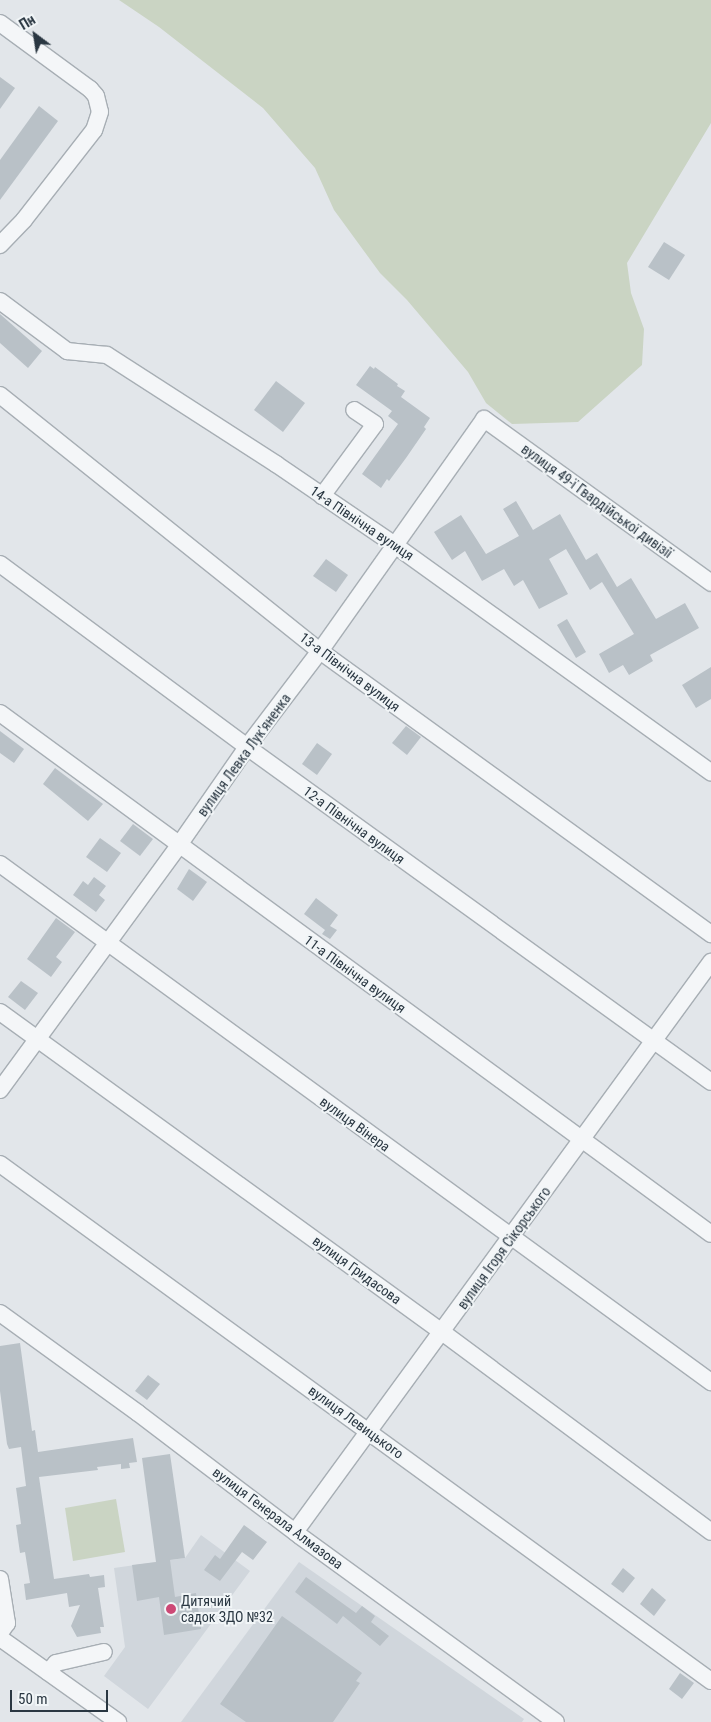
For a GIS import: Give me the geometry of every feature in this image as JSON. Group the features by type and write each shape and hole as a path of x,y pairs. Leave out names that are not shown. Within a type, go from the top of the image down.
{"street":[{"path":"0,23 96,96 100,112 94,130 24,220 2,240"},
{"name":"14-а Північна вулиця","path":"0,301 67,351 107,355 322,496 396,546 711,772"},
{"name":"13-а Північна вулиця","path":"0,395 320,652 711,934"},
{"path":"322,496 375,424 354,410"},
{"name":"вулиця Левка Лук'яненка","path":"0,1090 179,845 247,747 320,652 484,418"},
{"name":"вулиця 49-ї Гвардійської дивізії","path":"484,418 711,583"},
{"name":"12-а Північна вулиця","path":"0,564 247,747 711,1082"},
{"name":"11-а Північна вулиця","path":"0,713 711,1234"},
{"name":"вулиця Вінера","path":"0,864 711,1382"},
{"name":"вулиця Ігоря Сікорського","path":"295,1532 711,962"},
{"name":"вулиця Гридасова","path":"0,1012 442,1332 711,1532"},
{"name":"вулиця Левицького","path":"0,1164 711,1681"},
{"name":"вулиця Генерала Алмазова","path":"0,1313 138,1413 295,1532 556,1722"},
{"path":"0,1579 7,1623 0,1633"},
{"path":"0,1638 118,1722"},
{"path":"48,1672 56,1663 104,1652"}],"shaded area":[{"name":"Дитячий садок ЗДО №32","path":"201,1535 250,1571 148,1709 104,1676 125,1647 114,1568 185,1558"},
{"path":"299,1562 524,1719 522,1722 181,1722"}],"green space":[{"path":"119,0 711,0 711,123 627,263 631,293 644,329 642,365 578,422 512,424 486,403 468,372 407,300 380,273 334,210 315,168 263,108 159,27"},
{"path":"116,1499 125,1552 73,1561 65,1508"}],"building":[{"path":"0,77 15,88 0,109"},
{"path":"39,106 58,121 0,200 0,160"},
{"path":"664,242 685,255 669,280 648,267"},
{"path":"0,314 42,351 28,368 0,343"},
{"path":"370,366 374,369 375,367 398,384 397,386 405,391 401,397 430,418 424,427 426,429 406,458 389,481 387,479 381,488 362,474 398,424 388,416 392,411 356,385"},
{"path":"276,381 305,403 283,432 254,410"},
{"path":"516,501 533,530 560,514 586,560 597,553 617,587 631,578 656,619 685,603 699,628 650,655 653,661 629,675 623,665 609,673 599,654 634,634 602,582 590,590 566,549 549,559 568,594 539,609 523,580 514,586 504,569 482,581 465,551 452,560 434,532 461,515 486,554 519,536 503,509"},
{"path":"326,559 348,575 336,592 313,576"},
{"path":"567,619 586,652 576,658 557,625"},
{"path":"711,667 711,699 696,708 682,685"},
{"path":"406,726 421,737 407,755 392,743"},
{"path":"0,731 24,749 14,763 0,753"},
{"path":"317,743 332,754 317,775 302,764"},
{"path":"55,768 103,804 88,821 43,784"},
{"path":"133,824 153,839 140,856 120,841"},
{"path":"100,838 121,853 107,872 86,857"},
{"path":"189,869 207,882 193,901 177,889"},
{"path":"94,877 106,886 99,895 105,900 96,912 73,895 83,881 88,885"},
{"path":"316,898 338,915 330,926 337,930 330,939 322,934 325,930 304,914"},
{"path":"56,918 75,932 56,957 62,962 51,977 27,959"},
{"path":"21,981 38,993 25,1010 8,997"},
{"path":"20,1343 32,1431 35,1430 38,1452 133,1438 137,1462 129,1463 130,1468 121,1469 121,1464 97,1467 98,1470 39,1477 54,1579 89,1574 90,1577 104,1575 105,1587 98,1588 104,1627 100,1627 101,1633 77,1637 71,1626 80,1605 69,1607 67,1593 26,1600 24,1584 30,1583 25,1552 20,1553 16,1525 21,1524 16,1488 26,1486 21,1447 9,1449 7,1444 0,1391 0,1346"},
{"path":"148,1375 160,1384 147,1400 135,1391"},
{"path":"170,1454 185,1558 170,1560 175,1597 196,1593 201,1629 164,1635 159,1597 137,1601 132,1565 156,1562 142,1458"},
{"path":"244,1525 267,1542 253,1560 242,1552 220,1581 204,1570 215,1555 220,1559"},
{"path":"623,1568 635,1578 623,1593 611,1584"},
{"path":"306,1577 356,1613 362,1606 375,1616 371,1622 389,1636 380,1646 343,1616 337,1624 295,1592"},
{"path":"652,1588 666,1600 654,1616 640,1604"},
{"path":"282,1616 362,1673 356,1681 360,1683 333,1722 246,1722 220,1704"},
{"path":"680,1673 694,1683 682,1699 669,1689"}],"place":[{"name":"Дитячий садок ЗДО №32","path":"171,1609"}]}
